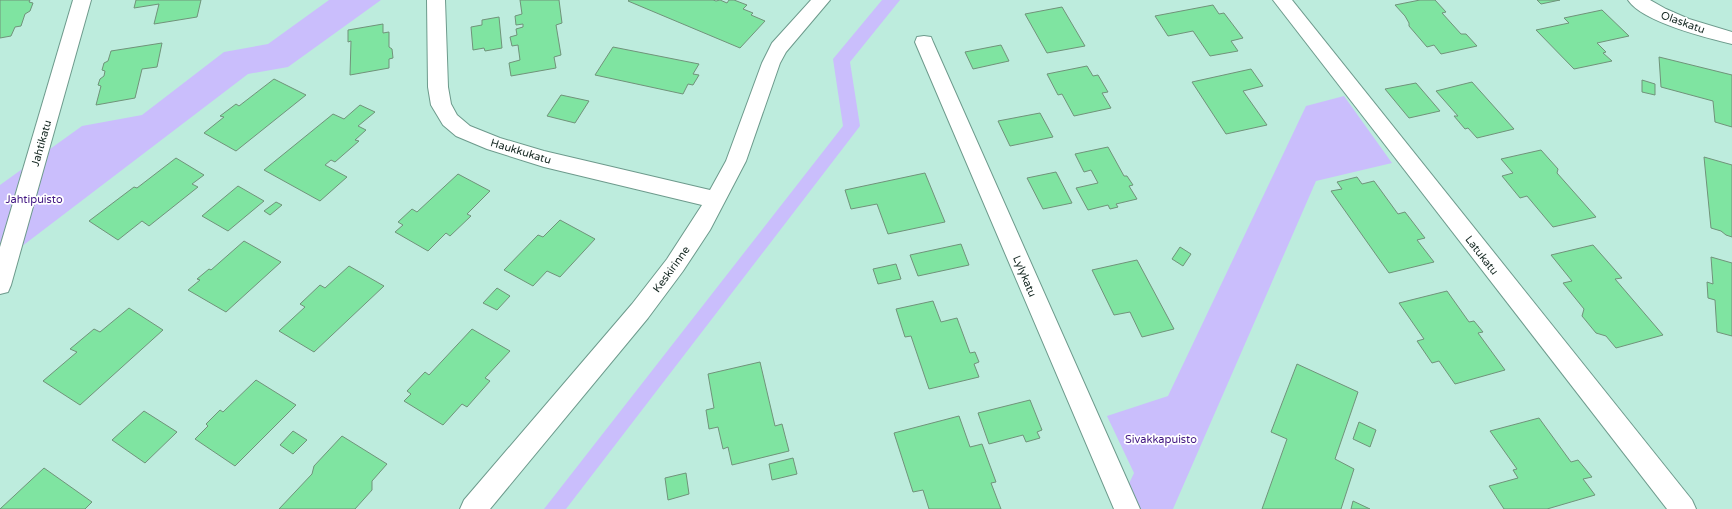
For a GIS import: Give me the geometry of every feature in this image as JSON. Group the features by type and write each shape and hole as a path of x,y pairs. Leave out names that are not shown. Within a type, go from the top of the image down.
{"street":[{"name":"Jahtikatu","path":"0,285 82,0"},
{"name":"Haukkukatu","path":"436,0 438,87 441,105 450,120 463,131 494,144 544,159 716,200"},
{"name":"Keskirinne","path":"473,509 640,311 675,265 716,200 738,154 771,63 779,48 821,0"},
{"name":"Latukatu","path":"1282,0 1683,509"},
{"name":"Olaskatu","path":"1637,0 1665,18 1689,27 1732,38"},
{"name":"Lylykatu","path":"924,42 1127,509"}],"green space":[{"name":"Jahtipuisto","path":"329,0 381,0 288,67 248,74 0,263 0,185 82,126 142,115 224,52 268,44"},
{"path":"882,0 900,0 850,62 860,126 566,509 544,509 843,126 833,59"},
{"name":"Sivakkapuisto","path":"1344,96 1392,163 1316,181 1173,509 1117,509 1134,473 1107,416 1168,396 1306,106"}],"building":[{"path":"0,0 30,0 29,2 33,3 30,11 25,14 21,26 15,27 11,36 0,38"},
{"path":"136,0 201,0 197,17 154,24 159,4 134,8"},
{"path":"520,0 559,0 562,23 556,25 561,55 554,57 556,68 511,76 509,63 520,60 518,45 512,46 510,37 517,35 516,29 523,27 523,24 516,25 515,16 522,14"},
{"path":"720,0 727,3 729,0 734,0 747,5 743,9 753,13 751,15 765,21 740,48 628,1"},
{"path":"1420,0 1435,0 1446,12 1442,13 1461,34 1466,34 1477,46 1441,54 1434,45 1427,47 1409,26 1405,16 1395,5"},
{"path":"1537,0 1560,0 1541,4"},
{"path":"1213,5 1219,14 1224,13 1243,38 1231,41 1238,51 1210,56 1193,31 1168,36 1155,16"},
{"path":"1062,7 1085,46 1047,53 1025,14"},
{"path":"1602,10 1629,36 1597,43 1606,52 1603,53 1612,61 1574,69 1536,30 1569,23 1564,18"},
{"path":"499,17 502,48 485,51 484,48 473,50 471,27 482,25 482,20"},
{"path":"383,24 383,33 389,32 389,47 392,49 393,58 389,59 389,68 350,75 351,41 348,42 348,30"},
{"path":"162,43 157,67 142,69 135,98 96,105 101,86 98,85 100,79 104,76 105,71 102,70 104,63 108,61 111,51"},
{"path":"1001,45 1009,61 973,69 965,52"},
{"path":"613,47 699,64 693,74 699,75 693,85 688,84 683,94 595,75"},
{"path":"1659,57 1732,75 1732,127 1715,122 1713,101 1661,87"},
{"path":"1087,66 1093,76 1098,75 1108,92 1102,93 1111,108 1074,116 1062,94 1058,95 1047,74"},
{"path":"1251,69 1263,86 1243,91 1267,125 1226,134 1192,82"},
{"path":"274,79 306,95 236,151 204,133 224,117 220,116 236,104 239,106"},
{"path":"1642,80 1655,84 1655,95 1642,92"},
{"path":"1472,82 1514,129 1477,138 1468,128 1465,129 1454,116 1458,116 1436,91"},
{"path":"1416,83 1440,111 1409,118 1385,89"},
{"path":"561,95 589,101 575,123 547,116"},
{"path":"360,105 375,112 358,126 366,130 355,140 359,141 335,162 331,160 325,165 347,177 320,201 264,170 333,114 344,119"},
{"path":"1040,113 1053,137 1010,146 998,121"},
{"path":"1108,147 1124,176 1127,176 1133,185 1129,186 1137,199 1116,204 1118,207 1110,209 1108,205 1088,210 1076,188 1098,183 1091,170 1084,172 1075,154"},
{"path":"1541,150 1558,169 1557,173 1596,217 1553,227 1527,196 1520,198 1502,176 1513,173 1501,159"},
{"path":"1704,157 1732,165 1732,237 1711,228"},
{"path":"176,158 204,175 192,184 198,187 149,226 142,221 118,240 89,221 134,187 137,188"},
{"path":"1056,172 1072,203 1043,209 1027,178"},
{"path":"925,173 945,222 888,234 877,204 851,209 845,190"},
{"path":"458,174 490,191 467,214 471,216 450,236 446,233 428,251 395,232 403,225 398,222 412,209 417,212"},
{"path":"1357,177 1362,184 1374,181 1398,214 1405,212 1425,238 1417,240 1434,262 1389,273 1331,191 1342,189 1337,182"},
{"path":"238,186 264,201 228,231 202,216"},
{"path":"276,202 282,205 270,215 264,211"},
{"path":"560,220 595,239 560,277 547,271 533,286 504,270 538,235 543,237"},
{"path":"244,241 281,262 226,312 188,290 200,280 197,279 209,269 211,270"},
{"path":"961,244 969,265 918,276 910,255"},
{"path":"1593,245 1622,278 1615,279 1663,335 1616,348 1606,336 1596,333 1582,316 1584,309 1563,283 1572,281 1551,255"},
{"path":"1180,247 1191,254 1183,266 1172,259"},
{"path":"1711,257 1732,263 1732,336 1717,332 1715,300 1708,298 1707,282 1713,284"},
{"path":"1137,260 1174,329 1142,337 1130,312 1114,315 1092,270"},
{"path":"896,264 901,279 878,284 873,269"},
{"path":"349,266 384,286 314,352 279,331 305,307 300,304 320,285 325,288"},
{"path":"497,288 510,296 497,310 483,303"},
{"path":"1447,291 1469,322 1474,321 1483,332 1478,333 1505,370 1455,384 1439,361 1432,363 1417,341 1424,339 1399,303"},
{"path":"933,301 941,322 957,318 970,353 975,352 979,362 974,364 979,377 929,389 911,336 905,337 896,309"},
{"path":"129,308 163,330 80,405 43,381 77,352 70,349 94,329 100,332"},
{"path":"472,329 510,351 485,378 490,381 467,407 462,404 443,425 404,401 411,394 407,391 425,372 429,375"},
{"path":"760,362 775,426 782,424 789,451 732,465 728,447 723,449 718,427 709,429 706,410 714,408 708,374"},
{"path":"1297,364 1358,392 1335,459 1354,469 1341,509 1262,509 1287,439 1271,432"},
{"path":"256,380 296,405 235,466 195,439 208,426 206,424 220,410 223,412"},
{"path":"1030,400 1042,430 1037,432 1040,438 1026,442 1023,435 989,444 978,413"},
{"path":"144,411 177,432 145,463 112,440"},
{"path":"959,416 970,447 982,444 996,482 991,483 1001,509 929,509 923,490 913,492 894,433"},
{"path":"1539,418 1571,462 1578,460 1592,477 1583,479 1595,495 1547,509 1504,509 1489,486 1518,478 1513,470 1517,469 1490,431"},
{"path":"1359,422 1376,430 1370,447 1353,439"},
{"path":"293,431 307,440 293,454 280,445"},
{"path":"342,436 387,464 372,481 372,490 355,509 279,509 312,474 314,466"},
{"path":"793,458 797,474 772,480 769,464"},
{"path":"44,468 92,502 85,509 0,509"},
{"path":"686,473 689,494 668,500 665,478"},
{"path":"1353,501 1370,509 1351,509"}]}
